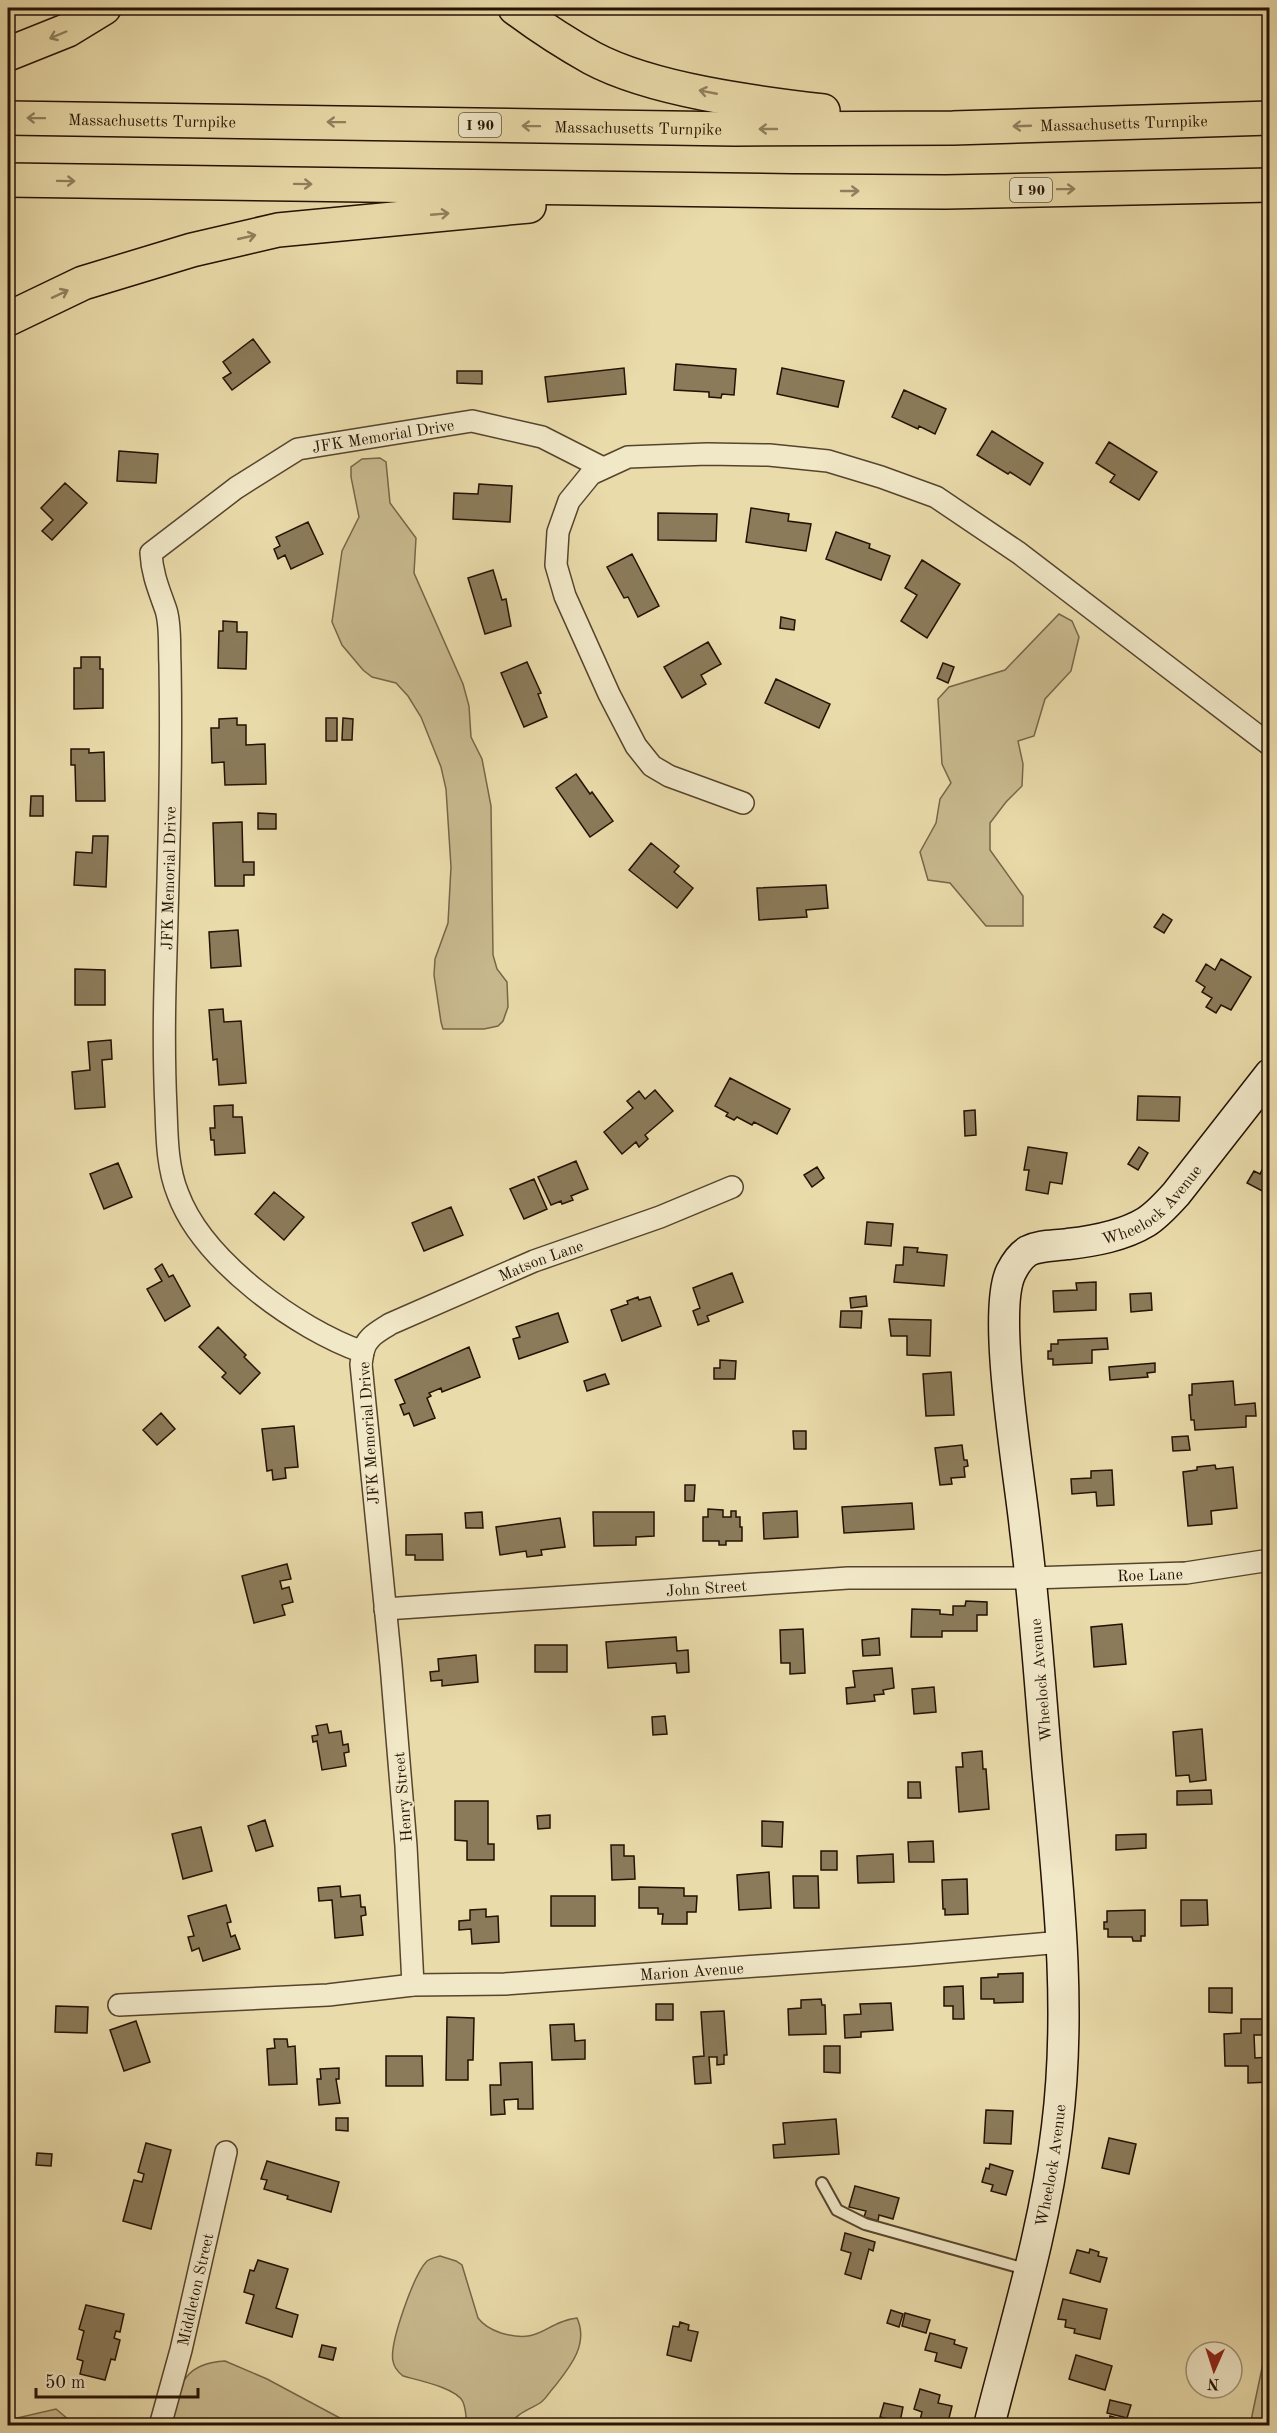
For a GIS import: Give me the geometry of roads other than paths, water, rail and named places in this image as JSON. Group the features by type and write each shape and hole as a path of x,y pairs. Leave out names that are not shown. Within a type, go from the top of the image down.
{"highway":[{"path":"8,54 68,30 104,8"},
{"path":"515,8 593,58 660,83 782,106 952,128"},
{"name":"Massachusetts Turnpike","path":"8,118 735,129 952,128 1269,118"},
{"name":"I 90","path":"8,180 946,192 1269,185"},
{"path":"8,319 83,283 192,250 278,230 519,207 792,191"}],"street":[{"name":"JFK Memorial Drive","path":"385,1609 361,1364 363,1352 338,1344 303,1325 229,1266 212,1249 193,1222 175,1186 167,1137 164,1053 170,800 170,663 166,612 151,569 151,553 236,488 298,449 472,421 542,438 603,468"},
{"path":"742,803 669,776 652,766 636,746 619,715 565,596 556,565 558,532 569,501 591,474 628,457 707,454 769,455 828,461 936,497 1019,553 1269,746"},
{"name":"Wheelock Avenue","path":"989,2426 1049,2187 1058,2124 1064,1997 1062,1942 1031,1578 1004,1322 1009,1276 1023,1254 1030,1250 1096,1240 1146,1222 1176,1194 1269,1074"},
{"name":"Matson Lane","path":"363,1352 364,1344 369,1338 390,1324 534,1262 660,1217 732,1187"},
{"name":"Roe Lane","path":"1031,1578 1185,1573 1269,1560"},
{"name":"John Street","path":"385,1609 848,1578 1031,1578"},
{"name":"Henry Street","path":"385,1609 406,1846 412,1985"},
{"name":"Marion Avenue","path":"119,2005 322,1995 412,1985 505,1984 1062,1942"},
{"name":"Middleton Street","path":"160,2426 181,2350 226,2152"}],"lane":[{"path":"822,2183 837,2210 865,2224 1029,2270"}]}
